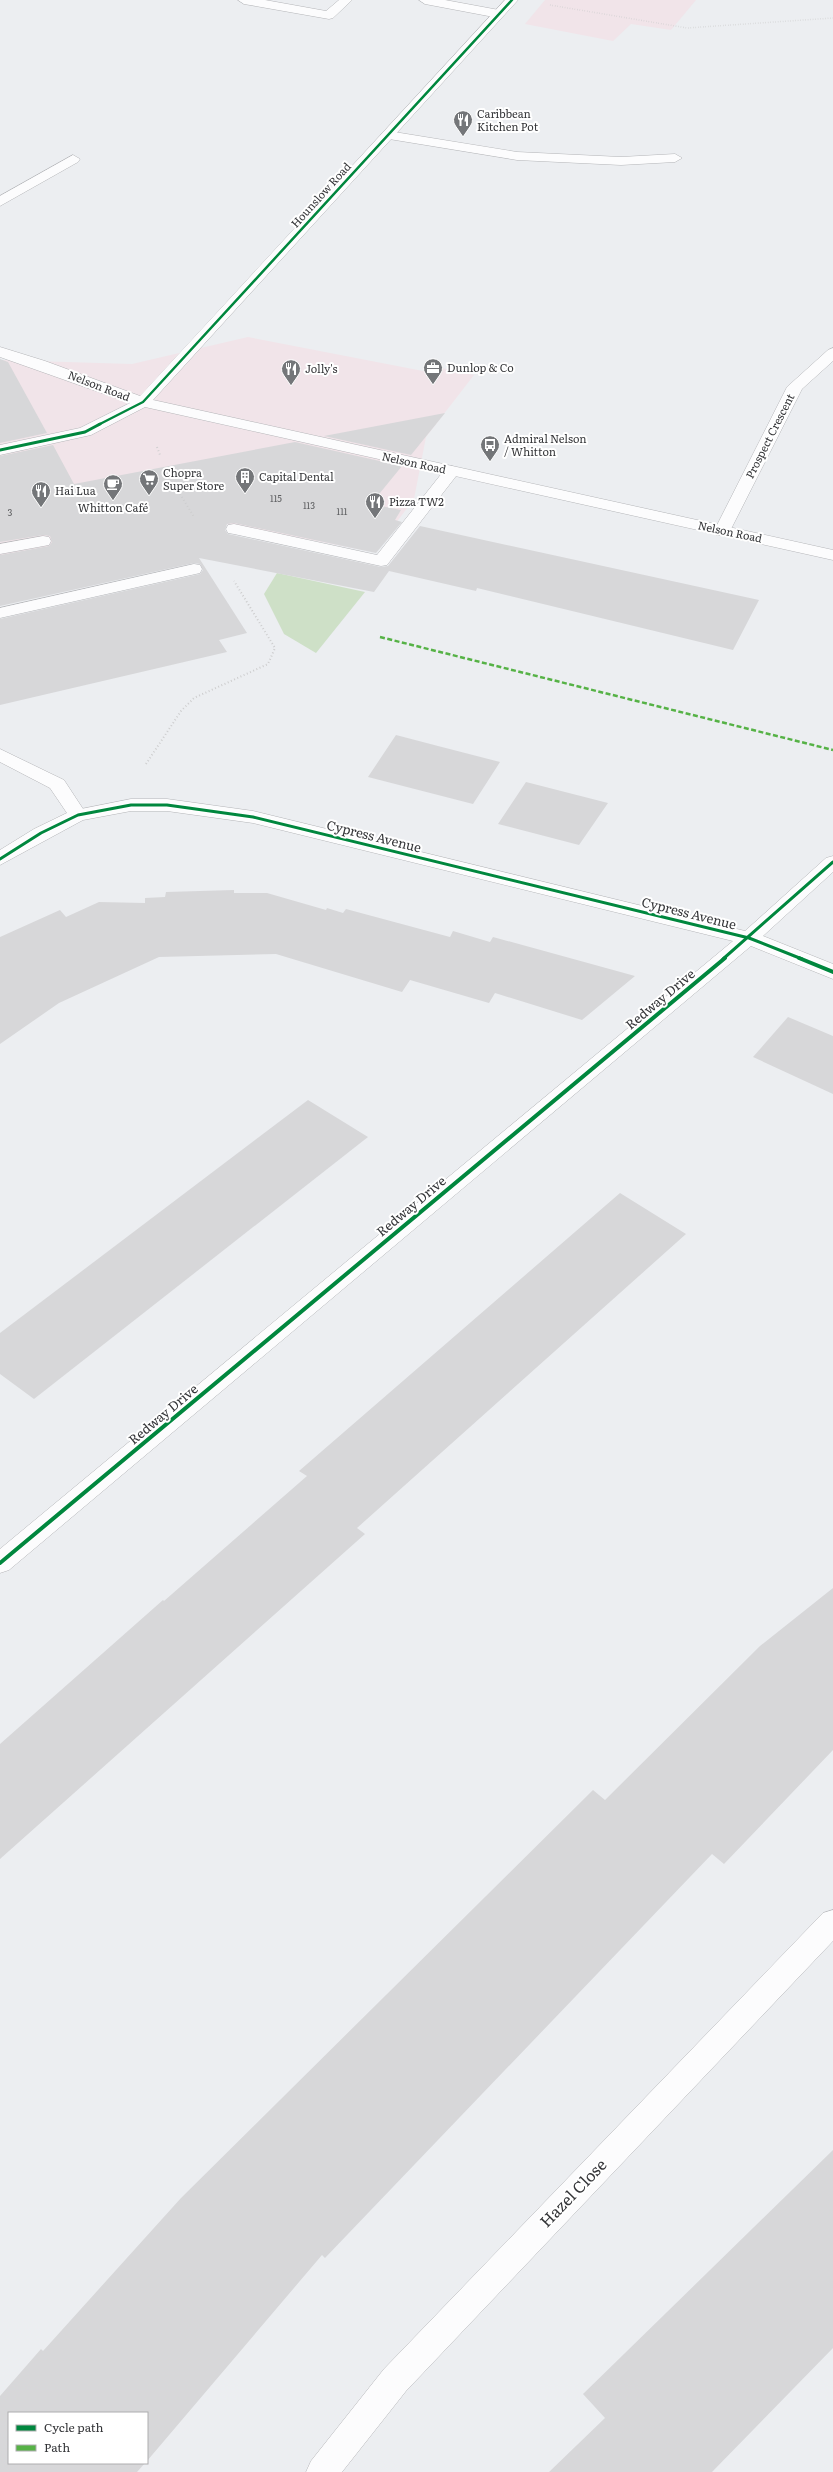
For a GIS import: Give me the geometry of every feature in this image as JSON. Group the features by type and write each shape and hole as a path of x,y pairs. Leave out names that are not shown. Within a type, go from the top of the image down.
{"street":[{"path":"244,0 329,15 346,0"},
{"path":"425,0 499,14"},
{"name":"Hounslow Road","path":"0,450 86,432 143,402 512,0"},
{"path":"388,135 517,156 621,161 675,158"},
{"path":"0,202 73,159"},
{"name":"Nelson Road","path":"0,352 40,364 143,402 833,555"},
{"name":"Prospect Crescent","path":"722,531 795,387 833,353"},
{"path":"234,530 380,561 452,471"},
{"path":"0,549 43,541"},
{"path":"0,613 194,569"},
{"path":"0,755 57,784 78,815"},
{"name":"Cypress Avenue","path":"0,859 41,833 78,815 132,805 166,805 253,817 749,938 833,972"},
{"name":"Redway Drive","path":"0,1563 749,938 833,862"},
{"name":"Hazel Close","path":"322,2472 394,2380 833,1922"}],"path":[{"path":"544,4 687,28 833,18"},
{"path":"180,494 196,520"},
{"path":"132,805 141,770 181,711 194,698 268,664 275,648 234,581"}],"shaded area":[{"path":"545,0 696,0 671,30 631,24 613,41 525,24"},
{"path":"248,337 423,371 428,365 474,375 426,437 414,499 374,552 215,522 0,580 0,360 132,364"}],"green space":[{"path":"277,573 365,592 316,653 284,634 264,594"}],"building":[{"path":"0,359 8,362 47,433 0,443"},
{"path":"445,413 411,455 324,436"},
{"path":"295,442 402,466 371,504 401,510 395,520 402,522 376,553 234,523 227,524 225,530 228,534 381,567 388,566 420,526 759,600 733,650 477,588 476,591 389,571 374,592 199,558 247,633 219,640 227,652 0,705 0,619 200,574 203,570 200,564 194,563 0,606 0,555 49,546 52,542 50,536 43,535 0,542 0,456 53,445 74,484"},
{"path":"396,735 500,762 473,804 368,777"},
{"path":"526,782 608,803 579,845 498,824"},
{"path":"234,890 234,893 267,893 326,910 327,908 343,913 346,909 450,937 453,931 490,942 493,937 635,976 582,1020 495,993 489,1003 410,980 402,992 276,954 159,957 59,1003 0,1044 0,937 60,910 66,917 99,902 145,903 145,898 165,897 166,892"},
{"path":"788,1017 833,1036 833,1094 753,1057"},
{"path":"308,1100 368,1137 34,1399 0,1374 0,1333"},
{"path":"620,1193 686,1234 357,1528 365,1534 0,1859 0,1744 163,1600 164,1601 307,1476 299,1471"},
{"path":"833,1588 833,1750 724,1864 712,1854 325,2258 322,2255 148,2460 148,2412 8,2412 8,2464 144,2464 137,2472 0,2472 0,2396 41,2349 43,2351 181,2198 593,1790 605,1800 760,1646"},
{"path":"833,2150 833,2348 712,2472 549,2472 605,2418 583,2394"}],"marked path":[{"path":"380,637 833,750"}],"cycle path":[{"path":"0,450 85,432 143,402 512,0"},
{"path":"0,859 41,833 78,815 131,805 167,805 253,817 749,938 833,972"},
{"path":"0,1563 749,938 833,862"}],"place":[{"name":"Caribbean Kitchen Pot","path":"463,137"},
{"name":"Dunlop & Co","path":"433,385"},
{"name":"Jolly's","path":"291,386"},
{"name":"Admiral Nelson / Whitton","path":"490,462"},
{"name":"Capital Dental","path":"245,494"},
{"name":"Chopra Super Store","path":"149,496"},
{"name":"Whitton Café","path":"113,501"},
{"name":"Hai Lua","path":"41,508"},
{"name":"Pizza TW2","path":"375,519"}]}
